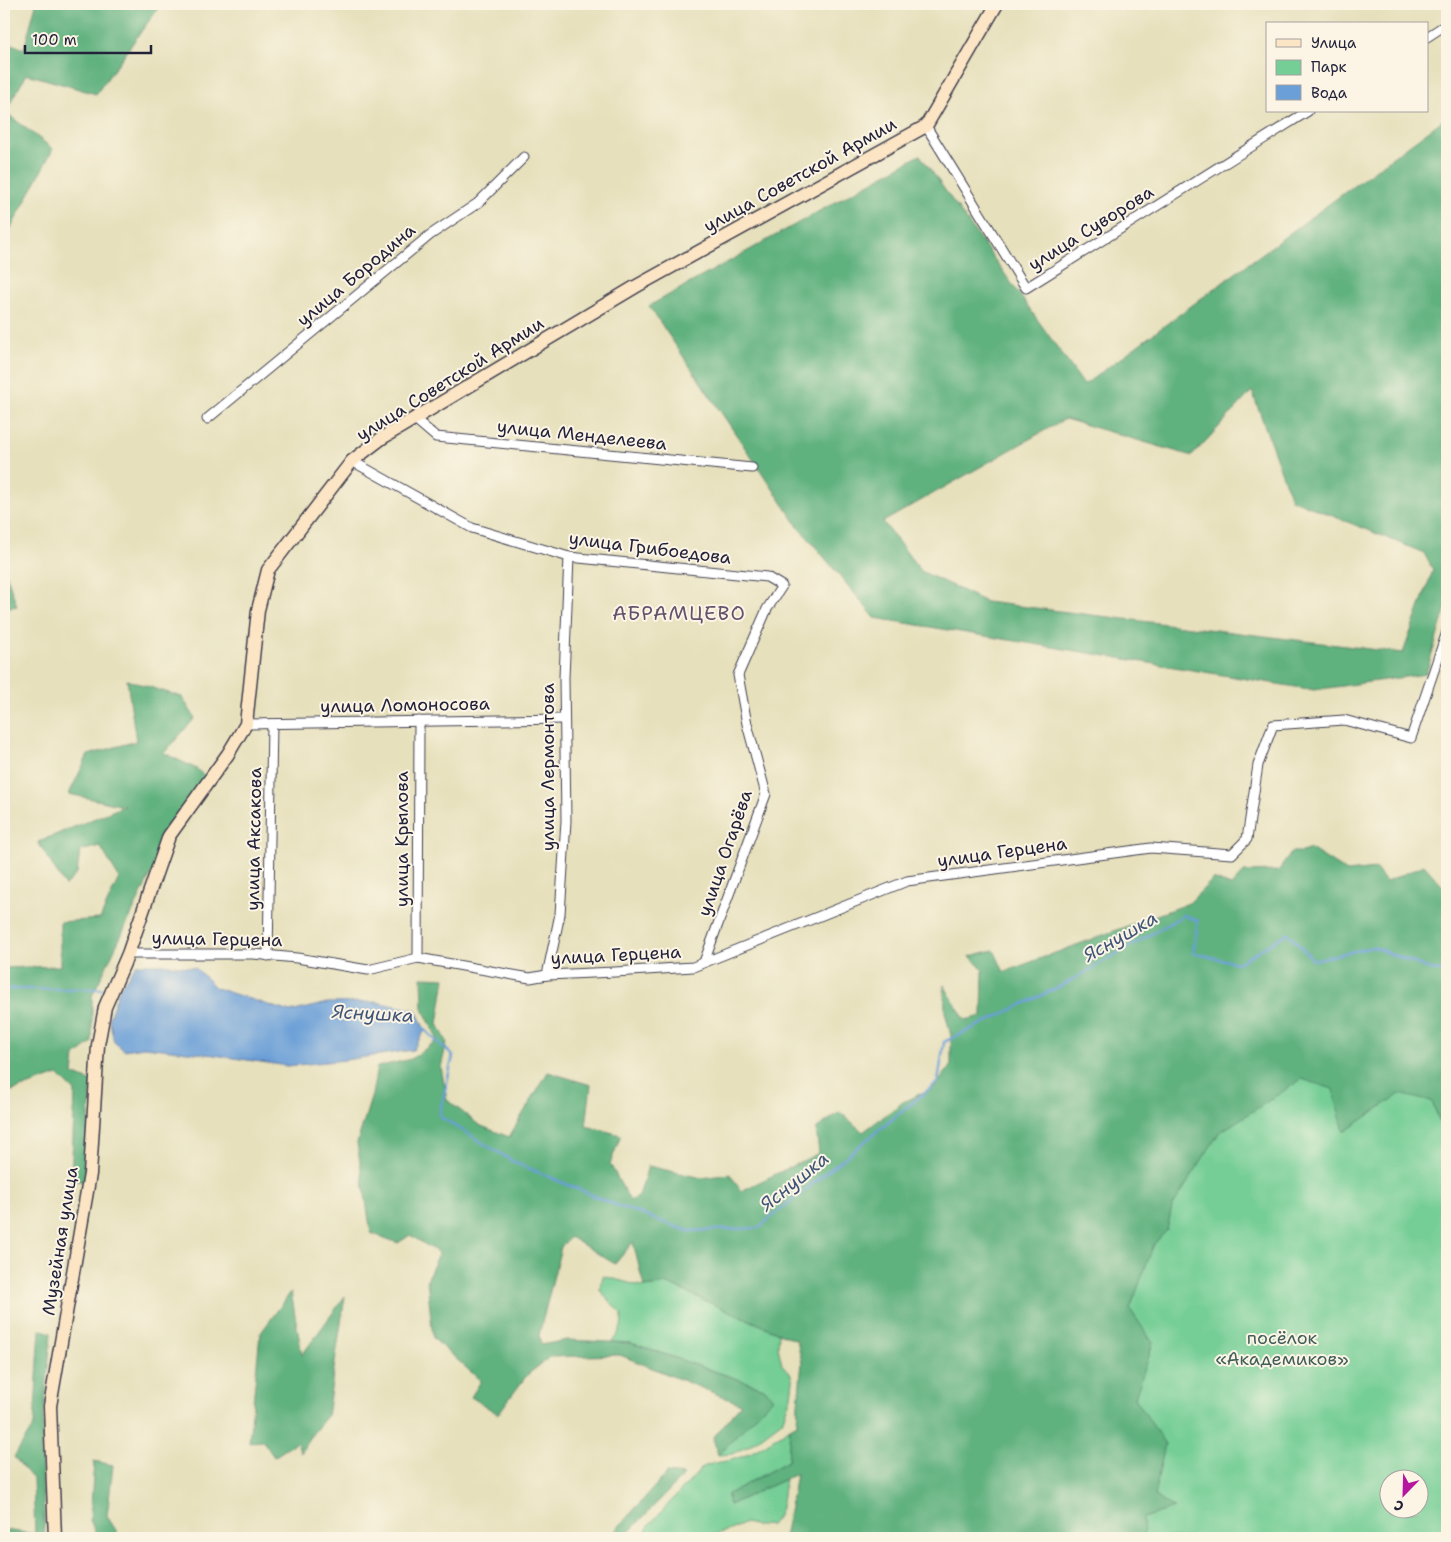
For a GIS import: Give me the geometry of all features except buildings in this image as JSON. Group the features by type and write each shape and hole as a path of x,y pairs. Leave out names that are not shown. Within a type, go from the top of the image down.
{"street":[{"name":"улица Советской Армии","path":"128,954 170,836 228,754 246,724 258,610 268,570 352,461 382,438 635,287 926,126 997,4"},
{"path":"1428,36 1447,24"},
{"name":"улица Суворова","path":"926,126 1026,288 1306,112"},
{"name":"улица Бородина","path":"207,419 430,235 478,203 524,157"},
{"name":"улица Менделеева","path":"415,419 436,437 752,468"},
{"name":"улица Грибоедова","path":"352,461 472,528 569,557 767,577 782,586"},
{"name":"улица Лермонтова","path":"548,975 560,914 566,821 564,670 569,557"},
{"name":"улица Огарёва","path":"704,962 766,794 747,724 738,674 767,609 782,586"},
{"name":"улица Герцена","path":"128,954 268,956 297,958 368,970 418,958 530,978 548,975 693,967 907,881 1151,848 1232,854 1247,839 1258,765 1273,725 1344,720 1411,738 1447,632"},
{"name":"улица Ломоносова","path":"246,724 564,719"},
{"name":"улица Крылова","path":"418,958 419,721"},
{"name":"улица Аксакова","path":"268,956 272,724"},
{"name":"Музейная улица","path":"55,1538 50,1406 90,1174 98,1046 105,1007 128,954"}],"green space":[{"path":"36,4 161,4 96,94 27,74 5,112 53,149 11,228 4,227 4,41 24,49"},
{"path":"1447,117 1447,604 1426,674 1314,690 875,618 798,526 649,306 920,155 1084,385","holes":["1252,391 1291,499 1424,553 1433,570 1403,653 986,602 921,571 883,522 1065,419 1192,456"]},
{"path":"4,567 17,606 4,609"},
{"path":"127,680 182,697 195,718 164,753 197,769 205,777 151,874 92,996 92,1043 75,1056 73,1074 92,1082 84,1181 71,1181 75,1092 58,1075 9,1092 4,1100 4,968 60,966 60,922 100,919 119,878 100,846 80,851 77,873 65,886 38,842 124,806 69,794 88,755 136,741"},
{"path":"1311,849 1347,872 1376,869 1386,882 1424,865 1447,891 1447,1134 1444,1133 1432,1102 1400,1094 1344,1132 1333,1089 1302,1079 1219,1133 1172,1207 1167,1230 1154,1244 1130,1309 1153,1343 1135,1398 1165,1444 1154,1496 1174,1508 1143,1518 1144,1538 784,1538 796,1474 729,1505 728,1494 788,1461 790,1428 797,1424 802,1362 797,1341 668,1284 644,1287 633,1242 615,1264 570,1237 561,1247 539,1335 541,1345 567,1340 631,1343 764,1388 773,1398 718,1455 713,1438 741,1404 620,1355 550,1357 527,1375 498,1414 471,1397 481,1381 433,1338 427,1280 439,1253 410,1235 398,1243 371,1233 357,1143 372,1095 377,1067 411,1059 438,1040 423,1009 422,977 445,978 438,1024 447,1042 441,1067 447,1100 479,1125 509,1137 548,1072 591,1085 586,1126 621,1135 610,1164 630,1201 639,1196 648,1166 702,1178 730,1174 741,1191 819,1153 816,1129 840,1112 863,1132 903,1102 936,1086 951,1065 951,1036 945,1012 944,985 965,1020 982,1016 983,970 970,956 994,950 1004,972 1189,903 1213,879 1231,886 1244,872 1278,871 1292,852 1302,852"},
{"name":"посёлок «Академиков»","path":"1306,1066 1447,1075 1447,1538 1123,1538 1127,1171"},
{"path":"603,1276 644,1287 668,1284 779,1333 778,1347 782,1365 790,1372 793,1381 791,1396 782,1421 750,1445 732,1454 718,1455 772,1398 764,1388 631,1343 611,1342 620,1330 622,1314 600,1290"},
{"path":"291,1292 302,1355 345,1296 327,1416 309,1438 301,1453 297,1442 274,1457 263,1441 249,1442 260,1334"},
{"path":"40,1329 51,1333 41,1451 45,1538 4,1538 4,1530 35,1534 33,1479 14,1457 34,1425"},
{"path":"790,1428 788,1461 728,1495 729,1505 785,1479 782,1504 778,1515 771,1525 756,1526 745,1523 730,1530 702,1538 643,1538 649,1525 703,1467 745,1455"},
{"path":"94,1461 113,1465 107,1516 117,1532 115,1538 95,1538 96,1534 90,1520"},
{"path":"667,1473 684,1475 624,1537 614,1532"}],"water":[{"path":"137,964 163,964 196,968 216,988 290,1012 327,1003 376,1002 416,1010 425,1030 413,1050 287,1066 144,1047 124,1050 114,1042 109,1018 120,987"}],"waterway":[{"name":"Яснушка","path":"422,1030 425,1030 453,1056 439,1116 514,1162 613,1204 688,1231 758,1228 938,1082 944,1042 1065,984 1184,915 1198,921 1193,953 1238,963 1288,933 1313,960 1373,947 1435,971 1447,970"},
{"name":"Яснушка","path":"4,989 106,989"}],"district":[{"name":"АБРАМЦЕВО","path":"679,613"}]}
